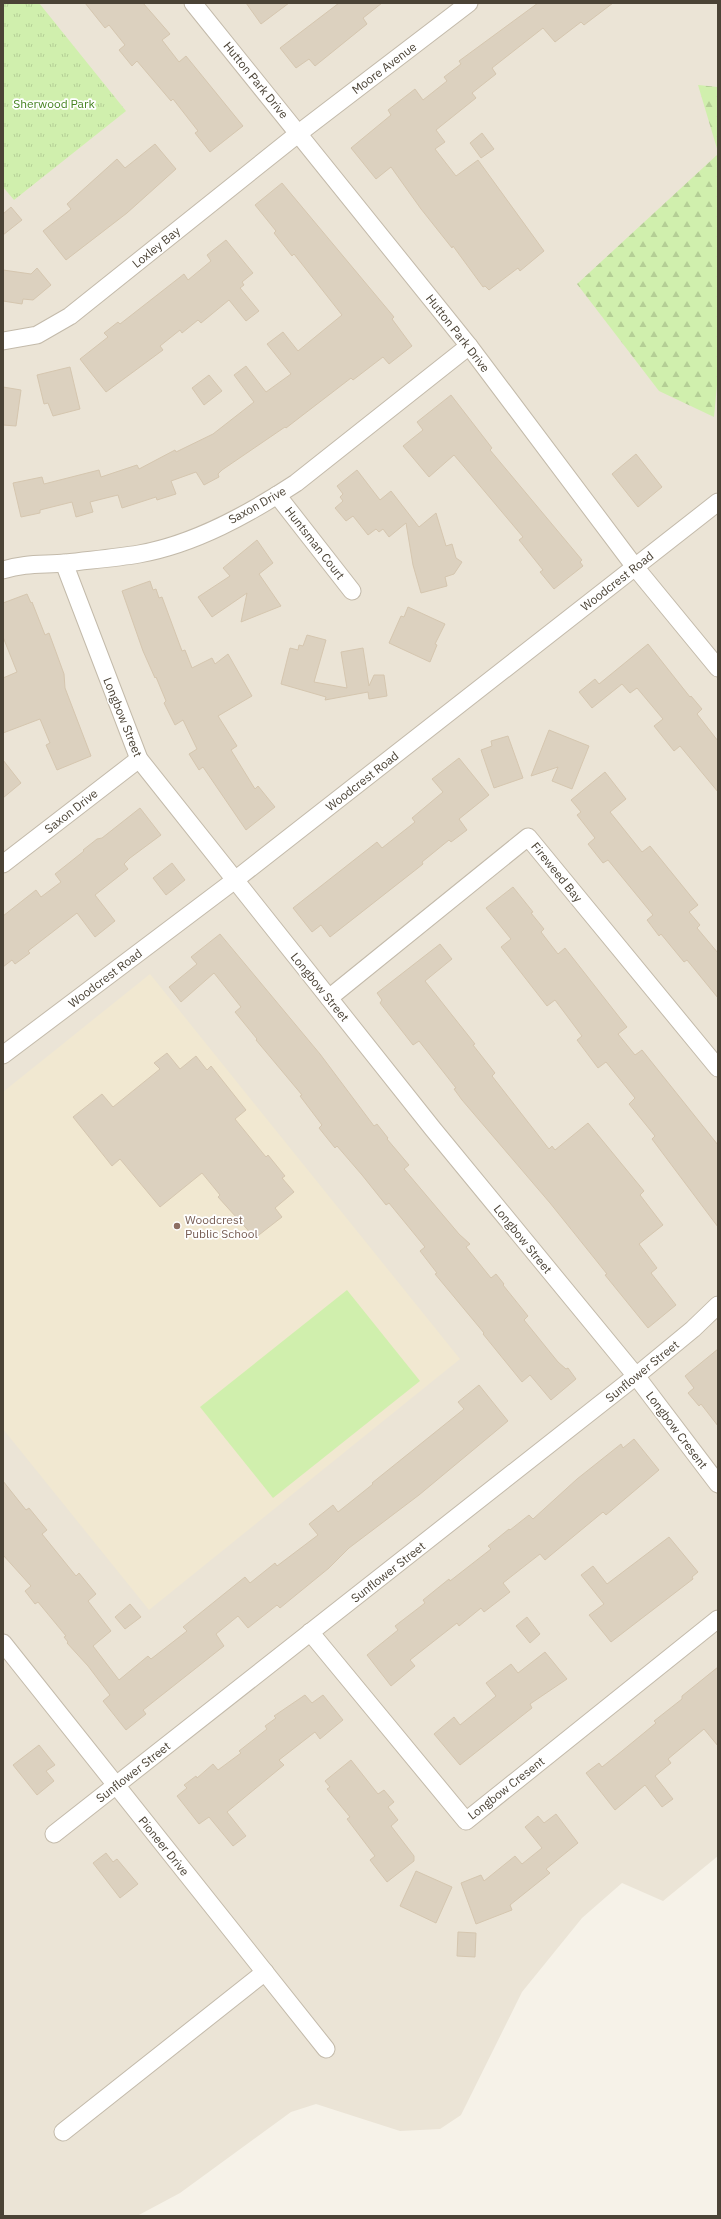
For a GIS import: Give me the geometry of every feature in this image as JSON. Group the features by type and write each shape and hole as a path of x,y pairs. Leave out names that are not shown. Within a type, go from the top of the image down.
{"street":[{"name":"Hutton Park Drive","path":"193,3 299,132 469,346 635,567 718,668"},
{"name":"Moore Avenue","path":"299,132 469,3"},
{"name":"Loxley Bay","path":"3,341 37,335 70,316 299,132"},
{"name":"Saxon Drive","path":"3,570 22,564 64,563 139,554 172,547 204,533 277,495 296,483 469,346"},
{"name":"Huntsman Court","path":"277,495 352,591"},
{"name":"Woodcrest Road","path":"3,1055 235,880 718,502"},
{"name":"Longbow Street","path":"64,563 139,759 329,998 636,1376"},
{"name":"Saxon Drive","path":"3,864 139,759"},
{"name":"Fireweed Bay","path":"329,998 528,837 718,1068"},
{"name":"Sunflower Street","path":"54,1834 636,1376 693,1330 718,1305"},
{"name":"Longbow Cresent","path":"636,1376 718,1484"},
{"name":"Longbow Cresent","path":"310,1632 466,1821 718,1619"},
{"name":"Pioneer Drive","path":"3,1643 326,2049"},
{"path":"63,2132 265,1972"}],"shaded area":[{"path":"3,3 718,3 718,1856 663,1901 622,1883 582,1918 522,1992 461,2115 440,2129 400,2131 316,2104 291,2112 180,2193 137,2216 3,2216"},
{"name":"Woodcrest Public School","path":"150,974 460,1359 149,1610 3,1429 3,1092"}],"green space":[{"name":"Sherwood Park","path":"3,3 39,3 126,111 14,200 3,187"},
{"path":"698,85 718,87 718,152"},
{"path":"718,154 718,374 714,417 659,391 577,284"},
{"path":"347,1290 420,1381 273,1498 200,1407"}],"building":[{"path":"85,3 143,3 170,34 162,40 179,62 186,56 243,126 210,152 195,133 198,131 173,99 171,101 137,61 132,66 119,50 125,45 109,25 105,28"},
{"path":"246,3 289,3 261,24"},
{"path":"339,3 382,3 363,18 367,24 315,66 309,59 296,68 280,48"},
{"path":"538,3 613,3 584,25 581,22 555,42 543,28 492,68 496,74 472,93 476,98 436,130 445,142 435,149 456,176 478,160 544,251 520,271 518,268 489,290 485,286 483,287 453,246 452,248 421,209 391,167 376,179 351,148 391,115 388,110 415,89 423,100 447,81 444,77 461,64 459,61"},
{"path":"482,133 494,149 481,158 470,143"},
{"path":"155,144 176,169 127,213 66,260 43,231 71,209 67,204 117,159 125,168"},
{"path":"282,183 394,317 392,319 412,346 389,364 383,357 353,380 351,378 286,428 285,427 222,470 218,474 219,477 204,485 196,472 171,481 176,494 157,500 156,497 122,508 118,495 90,502 93,512 76,517 72,502 40,510 40,513 21,517 13,483 42,477 44,484 99,470 101,477 137,465 139,469 175,450 176,452 213,434 254,402 234,375 246,366 266,392 291,374 267,344 283,332 298,351 342,315 294,254 292,256 274,233 276,231 255,205"},
{"path":"11,207 22,220 3,235 3,214"},
{"path":"226,240 253,273 242,282 244,285 240,288 259,311 246,321 229,300 201,323 198,320 182,333 180,330 160,346 163,350 106,392 80,359 108,337 104,333 118,322 120,324 184,274 188,280 211,261 207,255"},
{"path":"37,268 51,285 33,300 23,299 22,304 3,301 3,270 31,274"},
{"path":"70,367 80,409 53,416 48,403 44,404 37,375"},
{"path":"209,375 222,391 204,405 192,388"},
{"path":"3,387 21,390 16,426 3,425"},
{"path":"451,395 492,448 490,450 582,560 580,562 583,566 554,589 540,572 543,570 519,540 523,537 454,455 429,477 403,446 423,430 417,422"},
{"path":"636,454 662,487 638,507 612,474"},
{"path":"357,470 380,500 391,491 419,527 436,513 446,546 452,544 456,558 462,562 454,574 445,577 447,586 421,593 413,565 406,523 389,537 383,529 379,532 376,529 368,535 353,516 346,521 335,508 343,501 340,497 343,494 337,486"},
{"path":"257,540 273,563 259,574 281,606 241,622 247,593 212,617 198,597 230,576 223,568"},
{"path":"150,581 153,590 156,589 159,598 162,597 182,651 185,650 192,668 212,658 215,664 228,654 252,696 218,716 237,746 231,750 255,789 258,786 275,807 246,830 203,767 199,770 189,754 197,749 183,720 175,725 164,703 166,701 156,677 155,678 143,651 122,591"},
{"path":"27,594 31,603 32,602 45,635 49,633 64,674 65,688 91,756 57,770 46,745 50,743 40,719 3,733 3,678 17,672 3,637 3,603"},
{"path":"408,607 445,624 435,644 437,645 430,662 389,643 401,616 404,617"},
{"path":"307,635 326,640 314,682 347,688 341,652 363,648 369,686 374,675 384,675 387,696 369,699 368,692 325,700 326,697 281,684 290,648 298,650 299,645 303,646"},
{"path":"648,644 690,697 691,696 702,709 697,714 718,741 718,792 680,746 674,751 654,726 663,719 637,688 630,693 622,684 592,708 579,692 595,679 599,684"},
{"path":"549,730 589,746 572,789 552,781 558,767 531,776"},
{"path":"508,736 523,778 494,788 481,750 492,746 491,741"},
{"path":"459,758 489,795 459,819 467,830 451,842 449,840 422,862 423,864 330,937 321,925 312,932 293,908 377,842 382,848 415,822 412,818 443,792 432,779"},
{"path":"3,760 21,783 3,798"},
{"path":"605,772 626,799 610,812 642,852 650,846 698,905 689,912 700,925 697,928 718,953 718,998 687,960 684,962 661,934 659,936 647,920 653,915 608,860 603,863 588,844 595,838 577,815 581,812 571,800"},
{"path":"140,808 161,835 130,858 124,864 128,869 95,895 115,921 95,937 77,913 28,951 30,953 15,964 12,960 3,967 3,916 36,890 41,897 61,882 55,874 97,839 102,838"},
{"path":"172,863 185,880 166,895 153,878"},
{"path":"513,887 533,912 531,913 544,929 541,932 558,954 565,948 627,1027 618,1034 635,1055 642,1050 718,1145 718,1227 652,1139 655,1136 629,1104 635,1098 606,1062 598,1068 577,1040 582,1036 555,1000 547,1006 501,947 511,939 486,908"},
{"path":"220,934 320,1054 374,1126 377,1124 388,1138 387,1139 409,1165 404,1169 459,1234 470,1244 466,1247 491,1278 496,1274 528,1316 524,1320 558,1362 566,1369 568,1368 576,1379 551,1400 530,1375 522,1382 435,1274 437,1273 420,1251 425,1247 389,1203 386,1205 337,1146 335,1148 319,1128 322,1125 300,1096 302,1095 256,1040 257,1039 235,1012 241,1007 214,973 181,1002 169,987 197,964 191,957"},
{"path":"440,944 452,959 425,981 475,1044 473,1045 495,1073 492,1076 549,1149 552,1146 555,1150 588,1123 644,1191 640,1195 663,1225 639,1244 657,1268 651,1273 676,1305 648,1328 550,1203 462,1100 454,1089 456,1088 419,1041 413,1045 380,1003 382,1000 377,993"},
{"path":"167,1053 180,1069 196,1056 207,1070 211,1066 246,1110 235,1119 266,1157 268,1155 285,1176 282,1178 294,1192 275,1208 282,1217 255,1238 218,1197 220,1195 202,1173 160,1207 120,1159 112,1166 73,1117 102,1094 113,1107 160,1069 154,1063"},
{"path":"718,1349 718,1426 701,1404 699,1406 688,1393 694,1388 685,1376"},
{"path":"479,1385 508,1421 419,1495 349,1548 329,1568 280,1608 277,1605 248,1628 238,1616 216,1634 224,1646 143,1710 146,1714 126,1730 103,1701 110,1695 88,1666 67,1643 68,1642 64,1637 66,1636 38,1602 35,1604 25,1591 31,1586 3,1555 3,1481 26,1510 29,1508 47,1530 42,1534 76,1576 79,1573 96,1594 88,1601 111,1631 93,1646 119,1680 148,1656 151,1659 187,1631 183,1627 245,1577 250,1583 275,1563 277,1566 318,1535 309,1524 333,1505 338,1512 373,1484 372,1483 464,1409 458,1402"},
{"path":"634,1439 659,1470 606,1515 603,1512 545,1560 540,1554 503,1583 510,1592 484,1612 481,1608 459,1626 457,1623 410,1660 415,1666 391,1686 367,1655 398,1630 395,1626 425,1603 423,1600 449,1579 450,1581 491,1549 488,1546 509,1529 510,1530 529,1515 533,1519 577,1479 621,1444 623,1448"},
{"path":"669,1537 698,1572 692,1577 693,1579 611,1642 589,1615 604,1604 581,1575 593,1566 607,1584"},
{"path":"130,1604 141,1617 125,1629 115,1617"},
{"path":"527,1617 540,1634 530,1643 516,1626"},
{"path":"545,1652 567,1679 530,1704 532,1708 460,1765 434,1734 454,1717 460,1725 496,1696 486,1683 511,1664 518,1673"},
{"path":"718,1667 718,1746 704,1729 668,1759 671,1763 655,1776 673,1799 662,1807 645,1785 615,1810 586,1773 599,1763 602,1767 622,1751 656,1723 654,1721 682,1699 682,1696"},
{"path":"305,1695 312,1703 323,1695 343,1720 320,1739 315,1732 279,1760 284,1765 227,1812 246,1836 233,1846 209,1817 199,1824 177,1796 187,1788 184,1785 196,1776 197,1778 213,1764 218,1770 241,1753 239,1751 267,1729 265,1726 276,1718 274,1716"},
{"path":"39,1745 55,1765 46,1771 54,1781 37,1795 13,1765"},
{"path":"351,1760 378,1794 384,1790 394,1802 388,1807 398,1820 391,1826 414,1856 414,1861 387,1882 370,1860 375,1856 347,1819 350,1817 327,1789 330,1787 325,1781"},
{"path":"556,1814 578,1843 546,1869 550,1873 510,1905 512,1910 476,1924 461,1883 481,1875 484,1881 515,1856 522,1864 542,1848 525,1827 538,1816 544,1823"},
{"path":"106,1853 113,1862 117,1859 138,1884 120,1898 93,1863"},
{"path":"416,1871 452,1887 436,1923 400,1906"},
{"path":"458,1932 476,1933 475,1957 457,1956"}],"place":[{"name":"Woodcrest Public School","path":"177,1226"}]}
